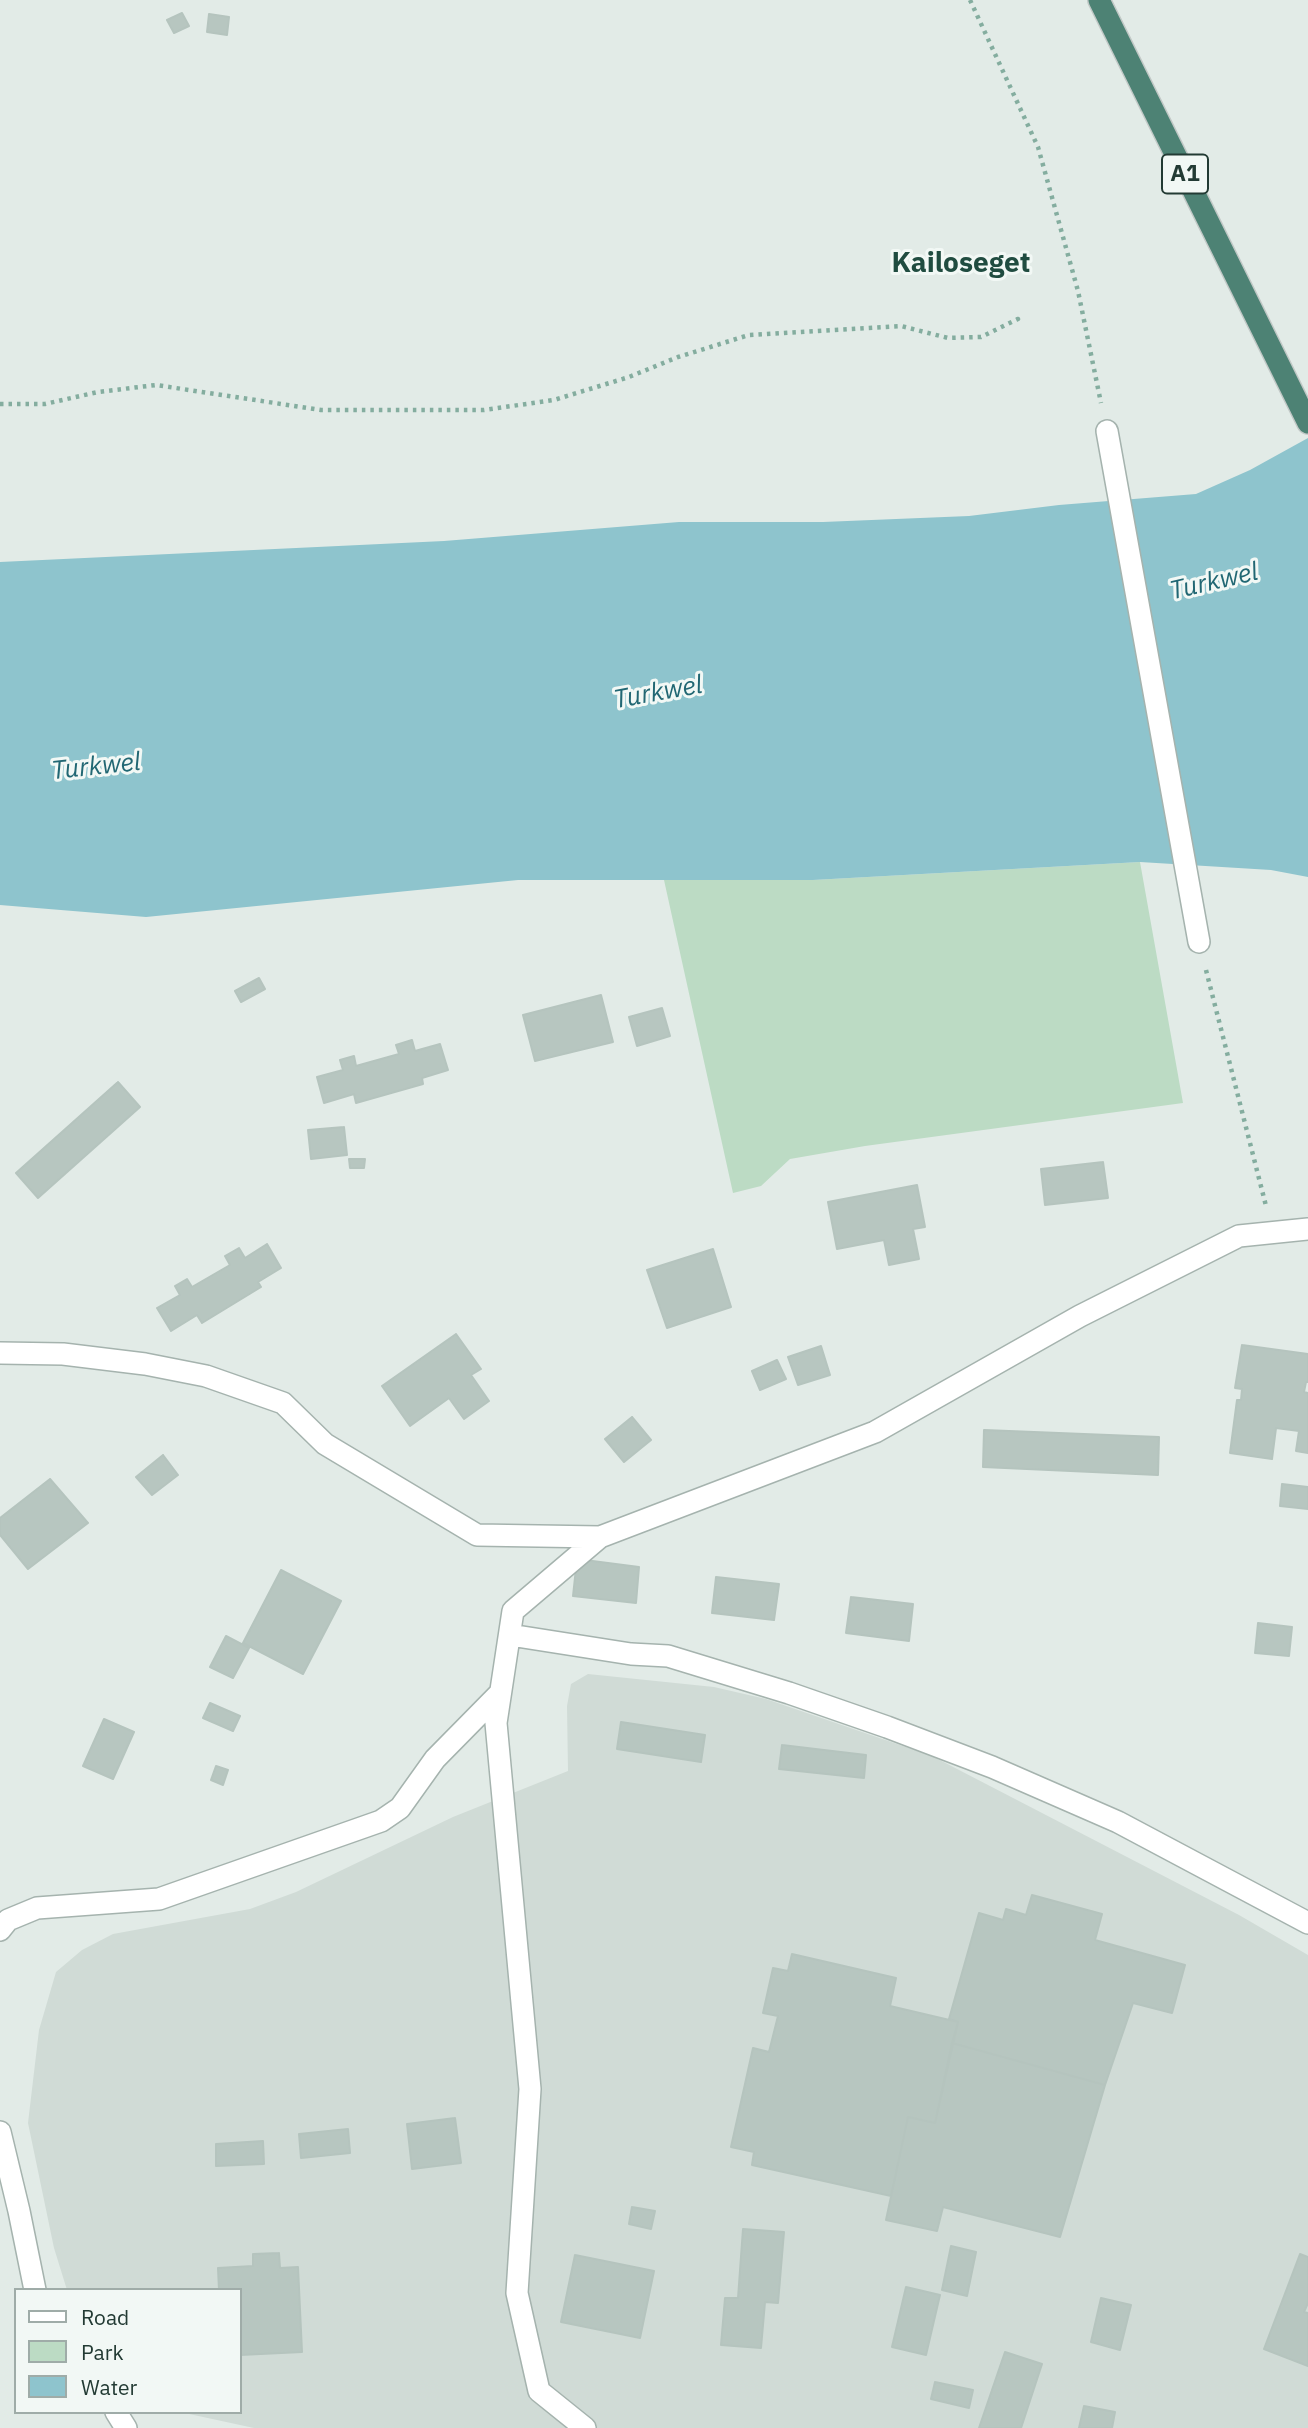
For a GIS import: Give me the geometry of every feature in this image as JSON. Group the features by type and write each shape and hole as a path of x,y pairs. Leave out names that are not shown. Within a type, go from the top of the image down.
{"highway":[{"name":"A1","path":"1099,0 1308,423"}],"street":[{"path":"1107,431 1199,942"},
{"path":"585,2428 539,2391 517,2293 530,2089 496,1723 513,1611 600,1537 875,1432 1080,1315 1238,1236 1308,1229"},
{"path":"0,1353 62,1354 145,1364 206,1376 284,1403 325,1444 477,1535 600,1537"},
{"path":"510,1635 631,1654 668,1656 789,1693 887,1727 992,1767 1118,1822 1308,1923"},
{"path":"0,1930 8,1920 37,1908 159,1899 381,1821 400,1808 435,1759 500,1693"},
{"path":"0,2132 35,2288"}],"path":[{"path":"970,0 1038,148 1078,290 1107,431"},
{"path":"0,404 45,404 98,392 156,385 321,410 484,410 554,400 749,335 901,326 948,338 981,337 1018,319 1014,320"},
{"path":"1199,942 1273,1233"}],"shaded area":[{"path":"588,1674 714,1687 766,1699 932,1756 1239,1915 1308,1955 1308,2428 254,2428 189,2414 242,2414 242,2288 66,2288 54,2248 28,2123 39,2030 56,1972 82,1950 113,1934 250,1909 296,1892 453,1817 568,1771 567,1706 571,1684"}],"green space":[{"path":"1140,862 1183,1103 865,1146 790,1159 761,1186 733,1193 664,880 813,880"}],"water":[{"name":"Turkwel","path":"1308,438 1308,877 1271,870 1140,862 813,880 518,880 146,917 0,905 0,562 444,541 679,522 823,522 969,516 1059,505 1196,494 1250,470"}],"building":[{"path":"182,13 189,26 174,33 167,20"},
{"path":"209,14 229,17 227,35 207,32"},
{"path":"259,978 265,989 241,1002 235,991"},
{"path":"601,995 613,1042 535,1061 523,1015"},
{"path":"662,1008 670,1036 637,1046 629,1017"},
{"path":"412,1040 415,1051 440,1044 448,1070 422,1078 423,1084 356,1103 354,1094 324,1103 317,1077 343,1070 340,1060 354,1056 356,1066 399,1054 396,1045"},
{"path":"118,1082 140,1107 38,1198 16,1173"},
{"path":"344,1127 347,1155 311,1159 308,1130"},
{"path":"349,1159 365,1159 364,1168 350,1168"},
{"path":"1103,1162 1108,1198 1045,1205 1041,1169"},
{"path":"917,1185 925,1227 913,1229 919,1259 889,1265 884,1240 837,1249 828,1202"},
{"path":"267,1244 281,1268 258,1282 261,1287 202,1323 197,1315 171,1331 157,1308 180,1295 175,1286 187,1279 192,1287 230,1265 225,1256 239,1248 245,1258"},
{"path":"713,1249 731,1307 667,1328 647,1270"},
{"path":"456,1334 481,1369 471,1375 489,1401 464,1419 449,1398 410,1426 382,1386"},
{"path":"1242,1345 1308,1354 1308,1382 1304,1392 1308,1393 1308,1453 1296,1451 1299,1431 1276,1428 1272,1459 1230,1453 1237,1400 1241,1400 1242,1389 1235,1388"},
{"path":"821,1346 830,1375 798,1385 788,1357"},
{"path":"777,1360 786,1379 760,1390 752,1371"},
{"path":"632,1417 651,1440 624,1462 605,1439"},
{"path":"984,1430 1159,1437 1158,1475 983,1467"},
{"path":"163,1455 178,1475 152,1495 136,1477"},
{"path":"50,1479 88,1523 28,1569 0,1535 0,1518"},
{"path":"1282,1484 1308,1487 1308,1509 1280,1506"},
{"path":"577,1559 639,1567 636,1603 573,1596"},
{"path":"281,1570 341,1601 303,1674 243,1643"},
{"path":"716,1577 779,1584 774,1620 712,1613"},
{"path":"851,1597 913,1604 909,1641 846,1633"},
{"path":"1258,1623 1292,1627 1289,1656 1255,1653"},
{"path":"226,1636 249,1648 233,1678 210,1667"},
{"path":"210,1703 240,1716 233,1731 203,1718"},
{"path":"104,1719 134,1732 113,1779 83,1766"},
{"path":"621,1722 705,1735 701,1762 617,1749"},
{"path":"782,1745 866,1755 864,1778 779,1769"},
{"path":"216,1766 228,1770 223,1785 211,1780"},
{"path":"1032,1895 1102,1914 1095,1940 1185,1965 1172,2013 1133,2003 1105,2085 952,2043 958,2022 949,2019 979,1913 1003,1920 1006,1909 1026,1915"},
{"path":"792,1954 896,1978 890,2006 958,2022 935,2123 908,2117 891,2196 752,2165 754,2152 731,2147 753,2048 769,2052 778,2016 763,2013 773,1968 788,1971"},
{"path":"952,2043 1105,2085 1060,2237 943,2207 937,2231 886,2220 908,2117 935,2123"},
{"path":"455,2118 461,2163 412,2169 407,2124"},
{"path":"348,2129 350,2153 301,2158 299,2134"},
{"path":"263,2141 264,2164 216,2166 216,2144"},
{"path":"632,2207 655,2211 651,2229 629,2224"},
{"path":"743,2229 784,2232 778,2303 765,2302 761,2348 721,2345 725,2298 738,2298"},
{"path":"951,2246 976,2252 967,2296 942,2290"},
{"path":"279,2253 280,2268 298,2267 302,2352 242,2355 242,2288 219,2288 218,2268 253,2266 253,2254"},
{"path":"1300,2254 1308,2257 1308,2303 1304,2312 1308,2313 1308,2366 1264,2349"},
{"path":"575,2255 654,2271 640,2338 561,2322"},
{"path":"906,2287 940,2295 926,2355 892,2347"},
{"path":"1101,2298 1131,2305 1120,2350 1091,2342"},
{"path":"1005,2352 1042,2364 1021,2428 979,2428"},
{"path":"935,2382 973,2390 969,2408 931,2399"},
{"path":"1084,2406 1115,2412 1112,2428 1079,2428"}],"district":[{"name":"Kailoseget","path":"961,264"}]}
